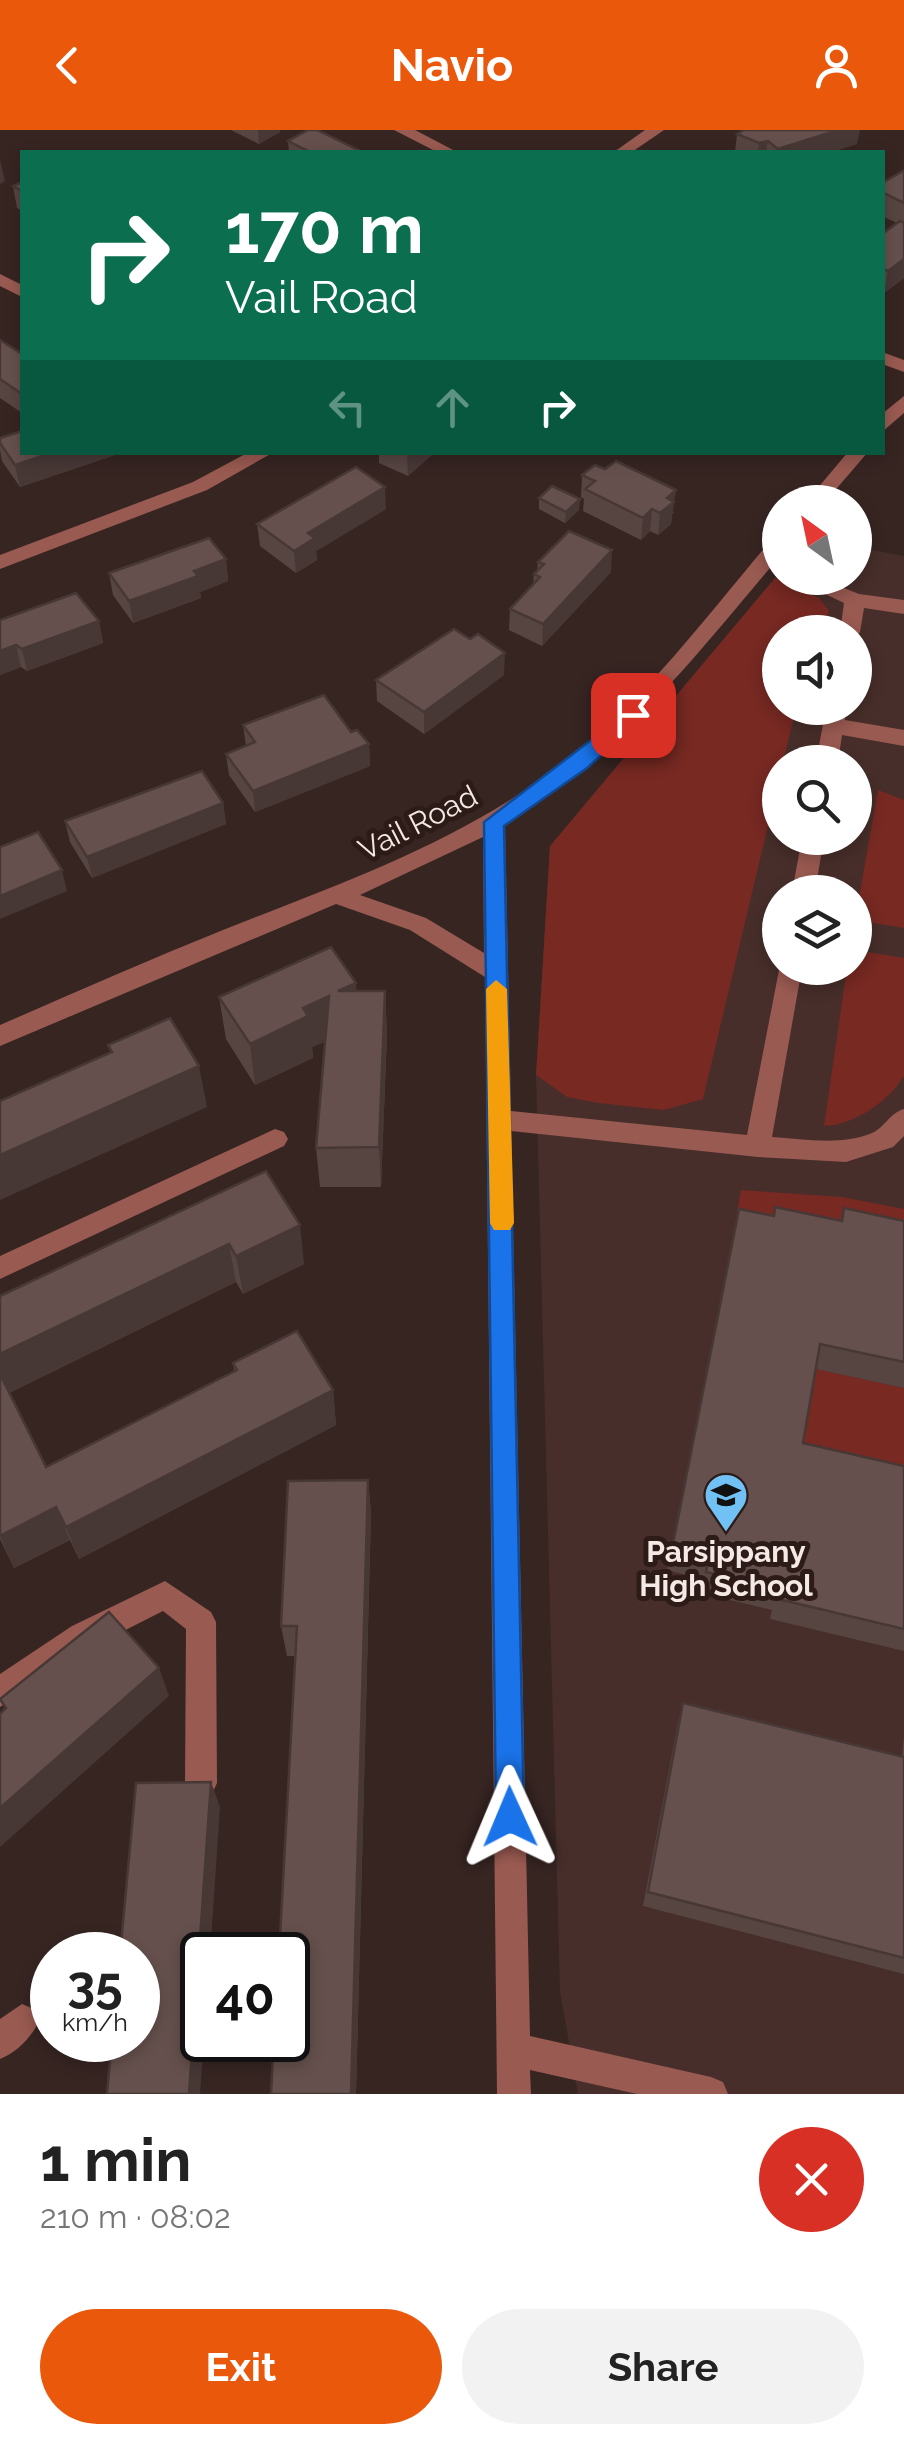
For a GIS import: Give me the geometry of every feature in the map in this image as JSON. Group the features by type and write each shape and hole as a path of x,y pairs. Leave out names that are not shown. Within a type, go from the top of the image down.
{"street":[{"path":"402,130 445,150"},
{"path":"625,150 656,130"},
{"path":"885,423 904,402"},
{"path":"0,562 200,486 259,455"},
{"path":"829,485 856,455"},
{"name":"Vail Road","path":"0,1036 422,861 494,822 580,763 633,715 762,575"},
{"path":"844,595 904,608"},
{"path":"853,615 856,600"},
{"path":"861,725 904,738"},
{"path":"494,822 514,2094"},
{"path":"338,896 418,924 496,972"},
{"path":"758,1148 787,985"},
{"path":"501,1120 758,1148 846,1152 884,1140 904,1119"},
{"path":"0,1268 275,1140"},
{"path":"0,1692 83,1636 165,1594 201,1622 202,1783"},
{"path":"513,2049 711,2094"}],"shaded area":[{"name":"Parsippany High School","path":"872,550 904,556 904,2094 578,2094 560,1991 536,1075 550,846 762,593 872,595"},
{"path":"762,593 819,598 829,611 828,615 762,615 762,725 792,725 787,745 762,745 762,851 703,1099 664,1110 598,1103 567,1097 536,1075 550,846"},
{"path":"878,790 904,800 904,928 872,923 872,875 863,875 866,855 872,855"},
{"path":"872,953 904,958 904,1076 889,1095 869,1110 824,1126 845,985 872,985"},
{"path":"741,1190 842,1197 904,1209 904,1248 733,1235"},
{"path":"812,1368 904,1388 904,1491 795,1466"}],"building":[{"path":"308,130 317,130 358,150 306,150 288,141"},
{"path":"744,130 838,130 778,149 768,141 759,143 737,134"},
{"path":"904,172 904,203 885,194 885,181"},
{"path":"900,221 904,223 904,259 888,271 885,270 885,232"},
{"path":"0,340 20,353 20,393 0,379"},
{"path":"20,432 20,455 45,455 15,465 0,438"},
{"path":"616,461 676,490 667,498 674,502 660,513 652,509 643,518 585,489 595,481 582,475 595,465 605,469"},
{"path":"356,467 385,487 308,533 315,538 294,551 257,524"},
{"path":"552,486 580,499 566,512 539,498"},
{"path":"569,531 612,550 543,624 510,609 540,577 534,574 544,564 538,562"},
{"path":"209,538 226,559 194,571 198,576 129,601 109,573"},
{"path":"76,593 99,621 22,649 16,645 0,651 0,620"},
{"path":"454,629 470,639 478,634 505,653 424,712 376,680"},
{"path":"324,695 351,732 357,730 369,744 253,791 226,754 255,742 243,725"},
{"path":"202,771 223,803 87,857 65,821"},
{"path":"38,832 62,870 0,896 0,847"},
{"path":"331,947 356,983 338,991 385,991 379,1147 316,1148 329,996 303,1008 308,1016 250,1044 219,997"},
{"path":"170,1018 199,1066 0,1155 0,1101 112,1052 108,1045"},
{"path":"266,1171 300,1225 236,1256 229,1244 0,1354 0,1296"},
{"name":"Parsippany High School","path":"775,1207 842,1221 844,1208 904,1221 904,1362 820,1344 803,1443 904,1466 904,1629 778,1599 780,1589 706,1572 709,1558 672,1549 739,1209 774,1216"},
{"path":"297,1331 333,1390 66,1527 56,1507 0,1536 0,1374 46,1467 237,1370 233,1363"},
{"path":"368,1480 351,2094 271,2094 273,2062 310,2062 310,1932 280,1932 297,1626 281,1626 288,1481"},
{"path":"109,1612 159,1668 0,1808 0,1714 6,1708 0,1699"},
{"path":"683,1703 904,1757 904,1958 648,1892"},
{"path":"211,1782 200,1932 180,1932 180,2062 191,2062 189,2094 107,2094 110,2062 160,2062 160,1932 122,1932 136,1783"}],"slow traffic":[{"path":"496,989 502,1223"}],"place":[{"name":"Parsippany High School","path":"726,1533"}],"route":[{"path":"510,1817 494,822 580,763 633,715"}]}
